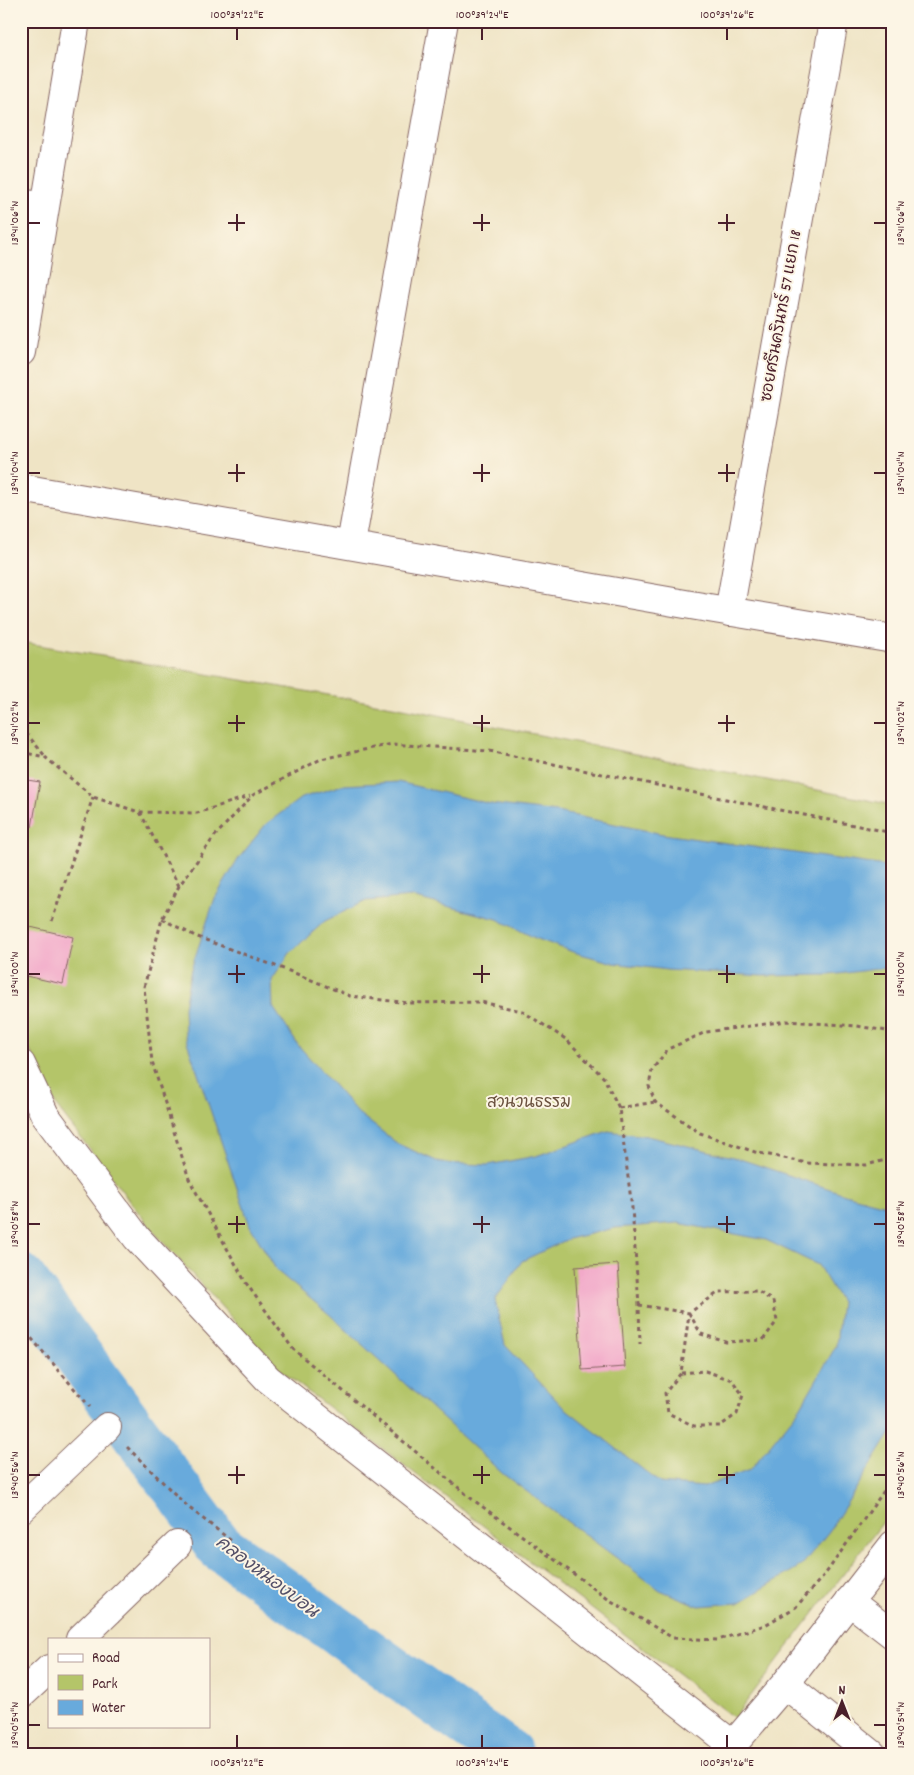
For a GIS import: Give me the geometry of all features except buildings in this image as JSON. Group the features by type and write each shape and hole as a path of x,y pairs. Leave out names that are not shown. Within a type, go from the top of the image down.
{"street":[{"path":"21,352 33,205 76,21"},
{"path":"351,544 444,21"},
{"name":"ซอยศรีนครินทร์ 57 แยก 18","path":"729,612 834,21"},
{"path":"21,488 893,639"},
{"path":"21,1064 45,1115 137,1238 268,1379 729,1750 786,1684 893,1545"},
{"path":"21,1509 107,1427"},
{"path":"81,1638 177,1545"},
{"path":"849,1601 893,1635"},
{"path":"21,1695 48,1670"},
{"path":"786,1684 872,1754"}],"path":[{"path":"21,727 45,757 92,797 139,812 197,813 253,795 321,760 392,744 489,751 893,833"},
{"path":"21,752 45,757"},
{"path":"253,795 214,837 179,886 162,919 144,987 152,1062 189,1179 246,1283 293,1349 472,1499 608,1599 673,1638 718,1640 765,1624 796,1607 826,1573 893,1478"},
{"path":"52,921 92,797"},
{"path":"139,812 179,886"},
{"path":"162,919 195,936 350,996 408,1003 481,1002 522,1010 567,1040 604,1078 619,1108 622,1119 632,1208 640,1344"},
{"path":"893,1032 857,1026 787,1021 706,1032 668,1049 652,1070 649,1086 654,1102 700,1133 755,1152 807,1163 866,1165 893,1158"},
{"path":"619,1108 654,1102"},
{"path":"639,1305 689,1313 719,1292 757,1291 773,1301 777,1321 763,1340 726,1342 701,1334 689,1313"},
{"path":"681,1372 705,1371 732,1380 743,1395 736,1414 720,1426 694,1426 668,1413 665,1393 681,1372 689,1313"}],"green space":[{"name":"สวนวนธรรม","path":"21,642 398,707 893,805 893,1509 734,1718 276,1367 153,1231 57,1107 21,1032"}],"water":[{"path":"398,782 491,804 557,812 663,834 893,867 893,967 830,975 763,976 667,970 614,963 573,952 535,938 497,919 412,897 366,901 325,921 290,953 272,980 273,1007 298,1045 358,1113 398,1144 441,1163 488,1165 536,1156 608,1131 647,1136 737,1158 845,1194 893,1207 893,1430 830,1530 802,1565 739,1603 699,1606 660,1590 503,1474 329,1314 277,1271 250,1226 185,1036 184,1007 191,969 215,898 239,858 266,824 301,798 343,785","holes":["678,1223 766,1240 818,1265 841,1302 836,1346 800,1408 750,1470 704,1487 660,1483 560,1404 505,1345 495,1300 522,1261 568,1239 615,1228"]}],"waterway":[{"name":"คลองหนองบอน","path":"21,1278 219,1546 509,1754"}]}
